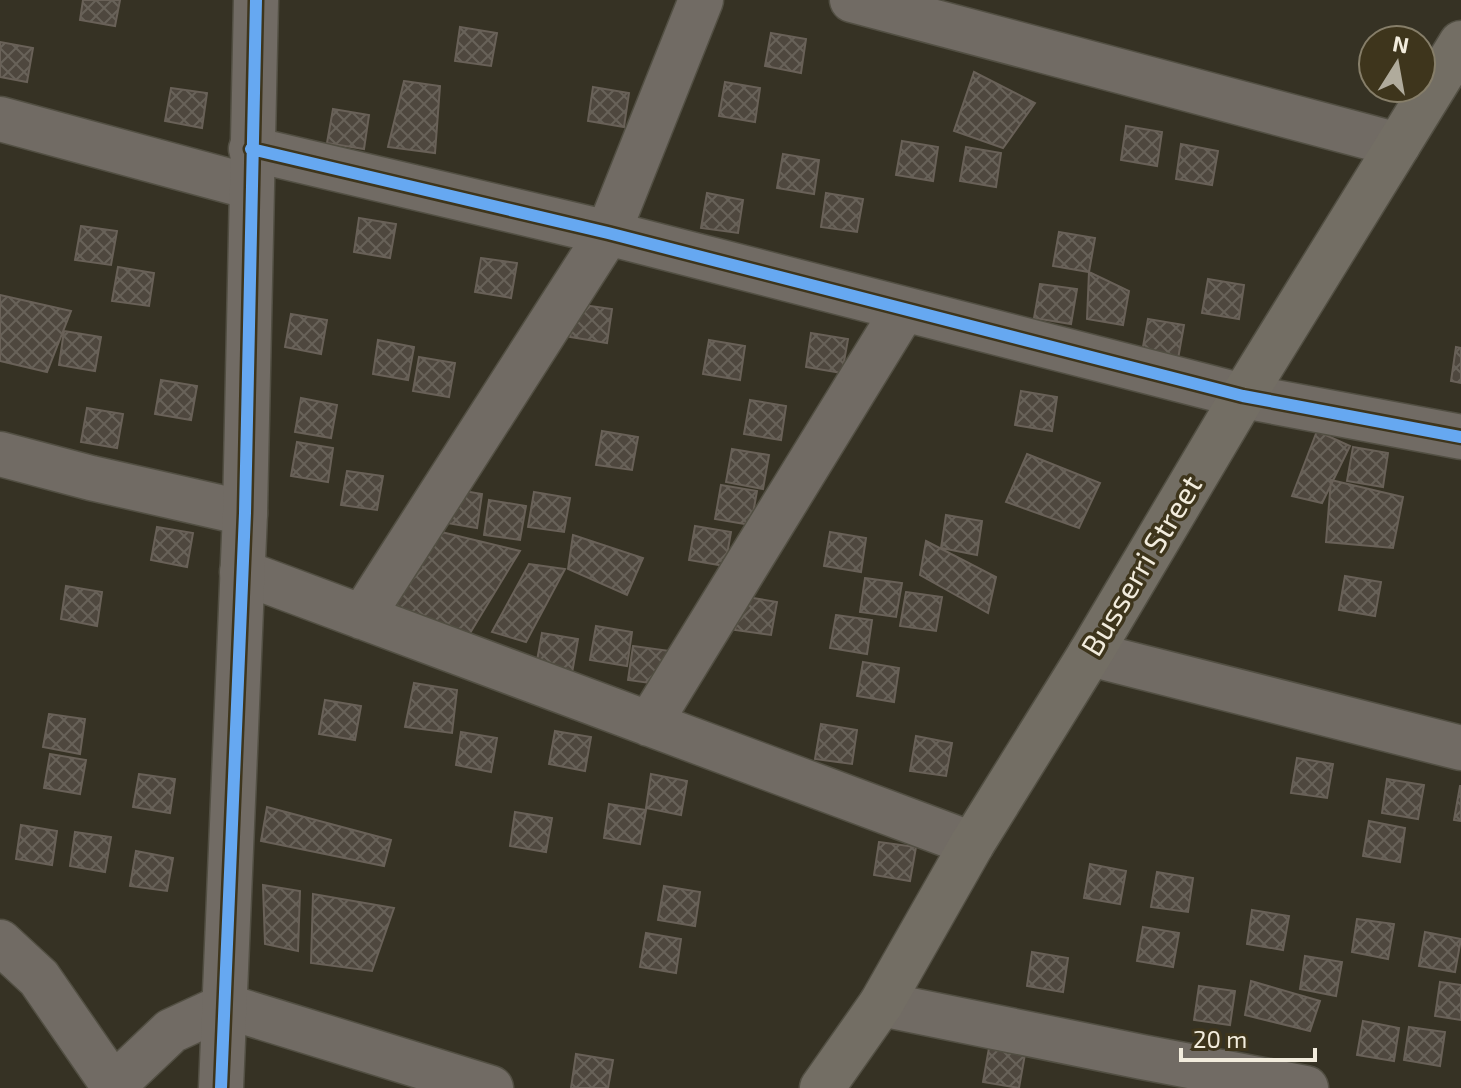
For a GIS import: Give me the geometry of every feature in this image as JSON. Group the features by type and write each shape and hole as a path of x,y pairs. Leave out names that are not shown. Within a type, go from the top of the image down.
{"main road":[{"name":"Busserri Street","path":"822,1088 881,1004 972,844 1461,43"}],"street":[{"path":"221,1088 245,513 256,0"},
{"path":"362,617 608,233 701,0"},
{"path":"852,0 1398,145"},
{"path":"0,119 608,233 1243,396 1461,437"},
{"path":"649,724 904,309"},
{"path":"0,454 245,513"},
{"path":"242,572 972,844"},
{"path":"1090,654 1461,748"},
{"path":"0,942 39,978 113,1087 171,1031 225,1006 491,1088"},
{"path":"881,1004 1140,1073 1306,1088"}],"building":[{"path":"83,0 120,0 115,26 80,20"},
{"path":"460,27 497,33 491,66 455,61"},
{"path":"771,33 806,39 801,73 765,66"},
{"path":"0,42 33,48 27,82 0,77"},
{"path":"974,72 1035,103 1003,148 954,131"},
{"path":"404,81 440,86 435,153 388,147"},
{"path":"725,82 760,88 755,122 719,116"},
{"path":"593,87 629,93 624,127 588,121"},
{"path":"171,88 207,93 202,128 165,121"},
{"path":"333,109 369,115 364,149 327,143"},
{"path":"1126,126 1162,132 1157,166 1121,160"},
{"path":"902,141 938,147 933,181 896,175"},
{"path":"1181,144 1218,151 1212,185 1176,179"},
{"path":"966,147 1001,153 996,187 960,181"},
{"path":"783,154 819,160 814,194 777,188"},
{"path":"707,193 743,200 738,233 701,228"},
{"path":"826,193 863,199 857,232 821,227"},
{"path":"359,218 396,224 390,258 354,252"},
{"path":"81,226 117,231 111,265 75,260"},
{"path":"1059,232 1095,238 1089,272 1053,266"},
{"path":"481,258 517,263 511,298 475,292"},
{"path":"118,267 154,273 149,306 112,301"},
{"path":"1089,272 1129,291 1123,325 1087,319"},
{"path":"1208,279 1244,285 1239,319 1202,313"},
{"path":"1040,284 1077,289 1071,324 1034,318"},
{"path":"0,295 71,311 47,372 0,361"},
{"path":"576,304 612,309 607,343 570,337"},
{"path":"291,314 327,320 321,354 285,347"},
{"path":"1148,319 1184,325 1178,359 1142,352"},
{"path":"64,331 101,337 95,371 59,365"},
{"path":"811,333 848,339 842,373 806,367"},
{"path":"378,340 414,347 408,380 373,374"},
{"path":"709,340 745,346 740,380 703,374"},
{"path":"1456,347 1461,348 1461,383 1451,381"},
{"path":"419,357 455,363 449,397 413,391"},
{"path":"161,380 197,386 191,420 155,414"},
{"path":"1021,391 1057,397 1052,431 1015,425"},
{"path":"301,398 337,405 331,438 295,432"},
{"path":"750,400 786,406 781,440 744,434"},
{"path":"87,408 123,414 117,448 81,442"},
{"path":"602,431 638,437 632,470 596,465"},
{"path":"1317,431 1350,446 1322,503 1292,496"},
{"path":"297,442 333,448 328,482 291,476"},
{"path":"1353,447 1388,453 1383,487 1347,481"},
{"path":"732,449 769,455 763,489 726,482"},
{"path":"1027,454 1100,483 1079,528 1006,502"},
{"path":"347,471 383,476 377,510 341,505"},
{"path":"1331,480 1403,497 1393,548 1326,542"},
{"path":"721,485 757,491 751,525 715,519"},
{"path":"447,488 482,494 477,528 441,522"},
{"path":"534,492 570,498 564,532 528,527"},
{"path":"489,500 526,506 520,540 484,535"},
{"path":"946,515 982,521 977,555 941,548"},
{"path":"695,526 731,532 725,566 689,560"},
{"path":"157,527 193,533 187,567 151,560"},
{"path":"429,529 520,551 467,638 380,606"},
{"path":"830,532 866,538 861,572 824,566"},
{"path":"573,535 643,558 627,595 568,569"},
{"path":"926,541 996,577 988,613 920,575"},
{"path":"529,564 565,569 526,642 492,632"},
{"path":"1345,576 1381,582 1375,616 1339,610"},
{"path":"865,578 902,583 896,617 860,612"},
{"path":"66,586 102,592 97,626 61,619"},
{"path":"906,592 942,597 936,631 900,626"},
{"path":"741,596 777,602 771,635 735,630"},
{"path":"836,615 872,620 867,654 830,648"},
{"path":"596,626 632,632 627,666 590,660"},
{"path":"542,633 578,639 572,673 536,666"},
{"path":"633,646 670,651 664,685 628,680"},
{"path":"863,662 899,668 894,702 857,696"},
{"path":"414,683 457,690 452,733 405,727"},
{"path":"325,700 361,706 355,740 319,734"},
{"path":"49,714 85,719 80,754 43,747"},
{"path":"821,724 857,730 852,764 815,759"},
{"path":"555,731 591,737 585,771 549,764"},
{"path":"461,732 497,738 491,772 456,765"},
{"path":"916,736 952,743 946,776 910,771"},
{"path":"50,754 86,760 80,794 44,788"},
{"path":"1297,758 1333,764 1327,798 1291,793"},
{"path":"139,774 175,779 170,813 133,807"},
{"path":"651,774 687,781 681,815 646,808"},
{"path":"1387,779 1424,785 1418,819 1382,813"},
{"path":"1461,786 1461,821 1454,820"},
{"path":"609,804 646,810 640,844 604,838"},
{"path":"267,807 391,840 384,866 261,841"},
{"path":"515,812 552,818 546,852 510,846"},
{"path":"1369,821 1405,828 1400,862 1363,856"},
{"path":"21,825 57,831 52,865 16,859"},
{"path":"75,832 111,837 105,872 70,866"},
{"path":"879,842 916,847 910,881 874,875"},
{"path":"136,851 173,858 167,891 130,886"},
{"path":"1090,864 1126,871 1120,904 1084,898"},
{"path":"1157,872 1193,878 1188,912 1151,907"},
{"path":"263,885 300,891 298,951 265,944"},
{"path":"664,886 700,892 695,926 658,920"},
{"path":"313,894 394,908 372,971 311,963"},
{"path":"1252,910 1289,916 1283,950 1247,944"},
{"path":"1357,919 1394,924 1388,959 1352,952"},
{"path":"1143,927 1179,933 1173,967 1137,961"},
{"path":"1425,932 1461,939 1455,972 1419,966"},
{"path":"646,933 681,939 676,973 640,967"},
{"path":"1032,952 1068,958 1063,992 1027,986"},
{"path":"1305,956 1342,962 1336,996 1300,989"},
{"path":"1251,981 1320,1001 1310,1031 1245,1015"},
{"path":"1440,982 1461,985 1461,1020 1435,1016"},
{"path":"1199,986 1235,991 1230,1025 1194,1020"},
{"path":"1363,1021 1399,1028 1394,1061 1357,1055"},
{"path":"1409,1027 1445,1032 1440,1066 1404,1060"},
{"path":"989,1048 1025,1054 1019,1088 983,1082"},
{"path":"576,1054 613,1060 608,1088 571,1088"}],"cycle path":[{"path":"221,1088 245,513 256,0"},
{"path":"251,149 608,233 1243,396 1461,437"}]}
